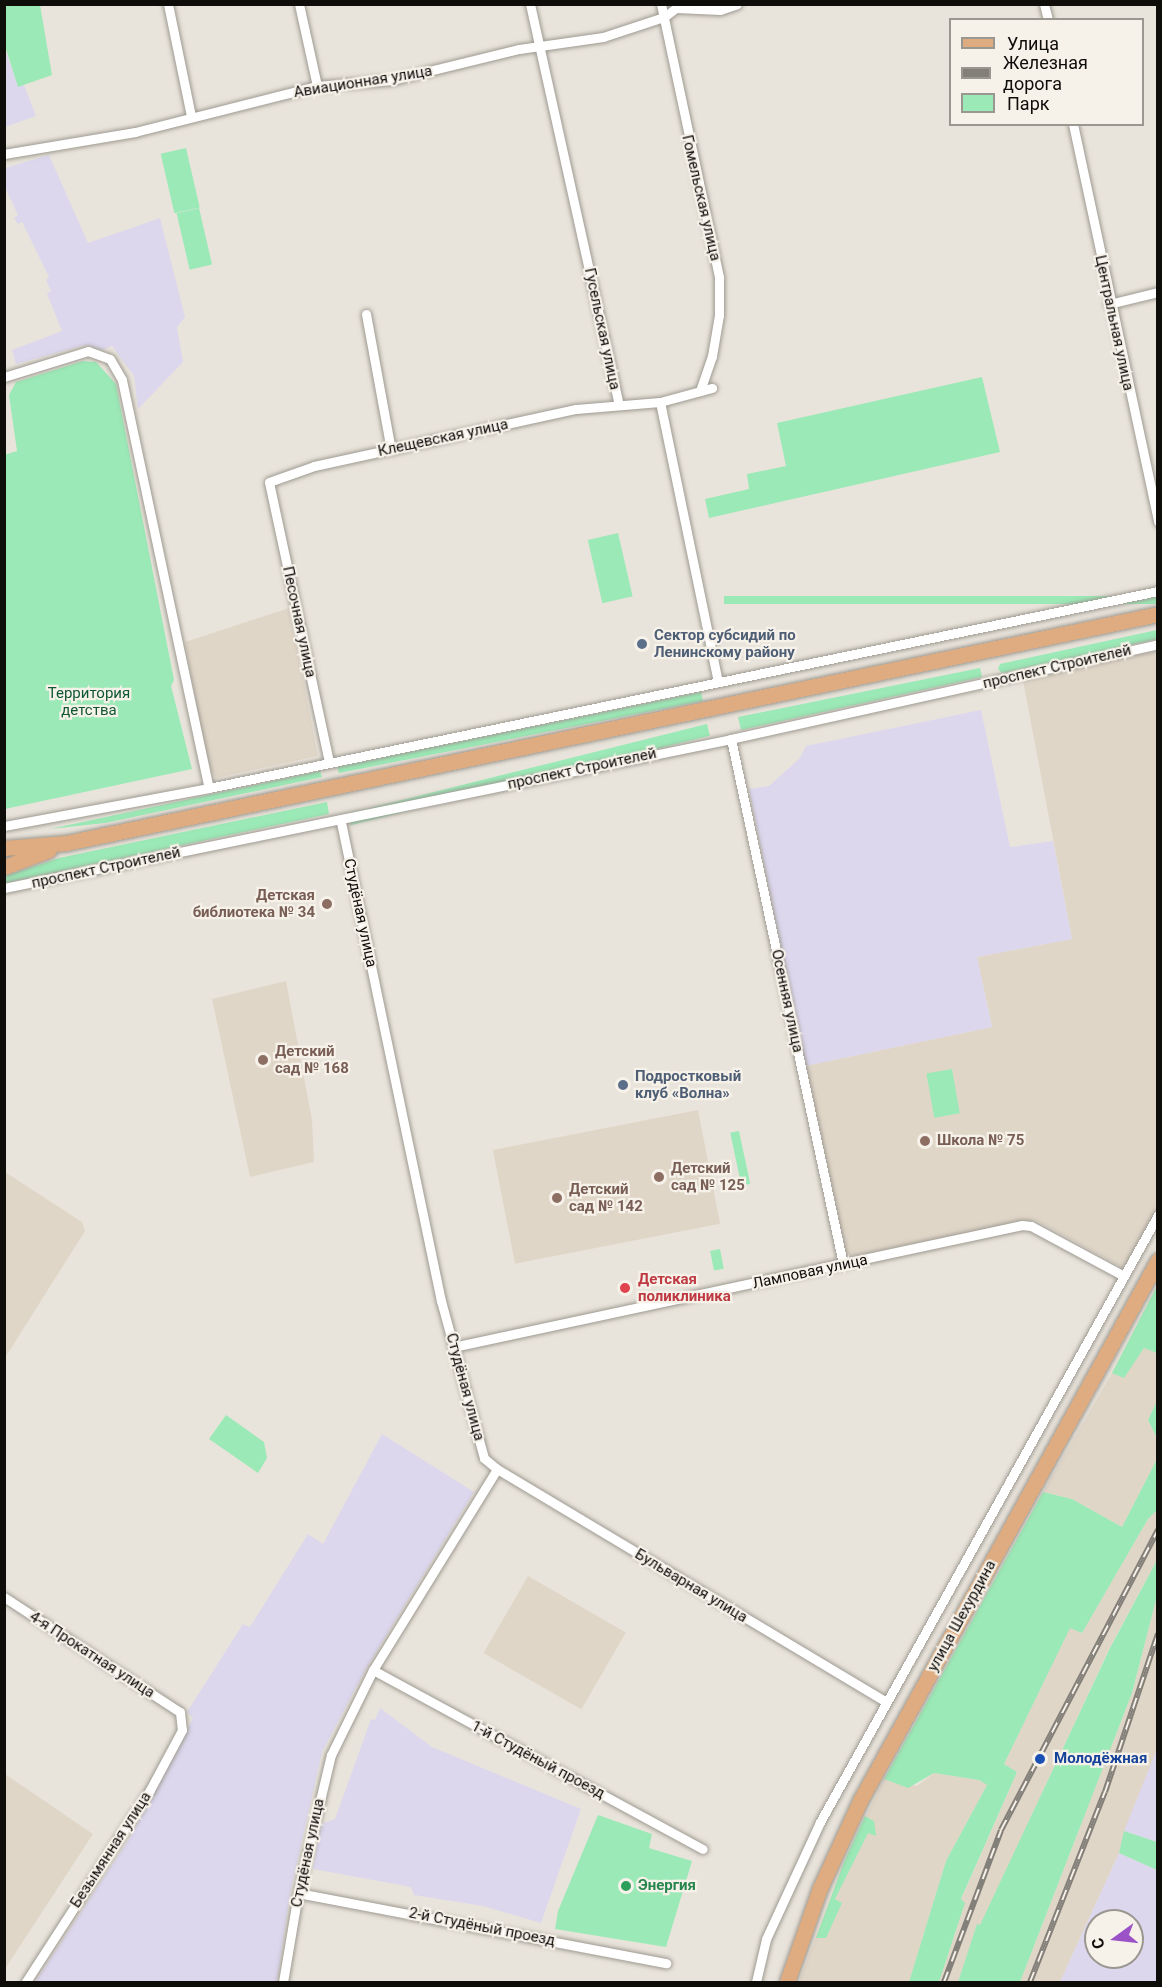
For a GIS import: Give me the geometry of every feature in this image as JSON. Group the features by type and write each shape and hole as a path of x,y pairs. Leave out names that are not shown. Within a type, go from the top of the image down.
{"main road":[{"name":"проспект Строителей","path":"4,848 66,843 1158,614"},
{"name":"проспект Строителей","path":"4,867 66,843"},
{"name":"улица Шехурдина","path":"787,1983 820,1888 861,1799 1158,1260"}],"street":[{"path":"168,4 191,116"},
{"path":"299,4 317,86"},
{"name":"Гусельская улица","path":"530,4 619,404 660,402 712,388"},
{"name":"Гомельская улица","path":"661,4 719,278 720,315 712,356 700,391"},
{"path":"664,18 677,6 720,10 737,4"},
{"name":"Авиационная улица","path":"4,154 62,146 143,130 191,116 317,86 392,80 538,47 603,37 664,18"},
{"name":"Центральная улица","path":"1073,126 1109,303 1158,522"},
{"path":"1109,303 1158,292"},
{"path":"366,314 391,450"},
{"path":"4,377 88,351 110,359 122,380 209,788"},
{"path":"660,402 718,682"},
{"name":"Клещевская улица","path":"269,482 298,471 391,450 576,409 619,404"},
{"name":"Песочная улица","path":"269,482 329,762"},
{"path":"4,826 209,788 1158,591"},
{"name":"проспект Строителей","path":"4,888 731,739 1158,644"},
{"name":"Осенняя улица","path":"731,739 843,1264"},
{"name":"Студёная улица","path":"283,1983 298,1893 331,1755 373,1670 497,1469 484,1458 453,1347 340,819"},
{"path":"756,1983 776,1918 820,1822 1122,1275 1158,1215"},
{"name":"Ламповая улица","path":"453,1347 1022,1225 1031,1226 1122,1275"},
{"name":"Бульварная улица","path":"497,1469 885,1701"},
{"name":"4-я Прокатная улица","path":"4,1597 180,1712"},
{"name":"1-й Студёный проезд","path":"373,1670 703,1849"},
{"name":"Безымянная улица","path":"26,1983 150,1790 182,1730 180,1712"},
{"name":"2-й Студёный проезд","path":"298,1893 666,1963"}],"shaded area":[{"path":"4,46 18,87 24,85 36,116 5,127"},
{"path":"49,155 88,243 160,218 185,317 177,327 183,362 138,409 134,376 112,346 102,350 85,345 16,364 12,350 62,331 47,294 51,291 46,280 49,277 22,222 18,224 14,218 18,215 5,187 5,168"},
{"path":"289,608 318,756 216,778 207,764 185,642"},
{"path":"1157,651 1158,1210 1130,1261 1122,1267 1035,1220 851,1256 844,1250 805,1066 992,1027 977,957 1072,939 1023,681"},
{"path":"981,710 1010,847 1053,841 1072,939 977,957 992,1027 805,1066 749,789 769,786 800,758 806,746"},
{"name":"Детский сад № 168","path":"286,981 312,1120 314,1162 250,1177 212,999"},
{"path":"698,1110 720,1224 515,1264 493,1150"},
{"path":"5,1172 82,1222 85,1231 5,1358"},
{"path":"1144,1348 1157,1353 1157,1401 1148,1420 1157,1438 1157,1459 1122,1527 1072,1499 1043,1492 1112,1373 1124,1377"},
{"path":"382,1434 474,1492 367,1667 322,1752 290,1894 277,1982 35,1982 129,1839 193,1718 187,1712 243,1624 250,1627 308,1534 323,1544"},
{"path":"1157,1510 1157,1560 1110,1647 980,1926 977,1925 958,1982 939,1982 965,1903 961,1900 1017,1772 1004,1764 1070,1627 1082,1633 1148,1519"},
{"path":"528,1576 626,1632 581,1710 484,1653"},
{"path":"1157,1596 1157,1749 1119,1853 1093,1909 1084,1909 1084,1930 1060,1982 1020,1982 1132,1693"},
{"path":"380,1708 432,1747 581,1809 541,1923 483,1906 414,1895 411,1887 313,1869 321,1824 335,1819 371,1719 375,1720"},
{"path":"1157,1749 1157,1842 1124,1831"},
{"path":"934,1773 979,1780 987,1785 946,1861 909,1982 799,1982 844,1862 884,1779 917,1786"},
{"path":"5,1774 93,1834 5,1969"},
{"path":"1119,1853 1157,1870 1157,1982 1060,1982 1084,1930 1084,1969 1144,1969 1144,1909 1093,1909"}],"green space":[{"path":"4,5 40,5 52,75 18,87 5,46"},
{"path":"186,148 200,207 174,213 161,154"},
{"path":"199,208 212,265 190,270 177,213"},
{"name":"Территория детства","path":"83,361 96,362 116,384 174,680 171,686 192,769 5,809 4,455 17,451 9,395 16,382"},
{"path":"982,377 1000,452 709,518 705,499 749,489 747,474 786,466 777,423"},
{"path":"618,533 633,596 602,603 588,540"},
{"path":"724,596 1157,596 1157,604 724,604"},
{"path":"1157,630 1157,639 1002,673 998,669 1000,664"},
{"path":"980,668 982,677 741,730 738,717"},
{"path":"701,692 703,701 339,773 337,767"},
{"path":"707,724 710,736 351,825 348,814"},
{"path":"320,771 322,777 105,823 50,829"},
{"path":"327,802 329,814 5,883 5,876 59,858"},
{"path":"952,1069 960,1113 934,1118 926,1074"},
{"path":"739,1131 750,1184 741,1186 730,1133"},
{"path":"720,1249 724,1269 714,1271 710,1251"},
{"path":"1157,1286 1157,1353 1144,1348 1124,1378 1112,1373"},
{"path":"1157,1401 1157,1438 1148,1420"},
{"path":"226,1415 264,1442 267,1458 258,1473 209,1439"},
{"path":"1157,1459 1157,1510 1148,1519 1082,1633 1070,1628 1004,1764 1017,1772 961,1899 965,1903 939,1982 909,1982 946,1861 987,1785 979,1780 934,1773 908,1788 884,1779 1043,1492 1072,1499 1122,1527"},
{"path":"1157,1560 1157,1596 1132,1693 1020,1982 958,1982 977,1924 980,1925 1110,1648"},
{"name":"Энергия","path":"598,1815 652,1834 649,1848 692,1861 666,1947 555,1929 558,1911"},
{"path":"865,1816 874,1821 876,1836 868,1833 835,1899 842,1903 826,1938 816,1938 844,1862"},
{"path":"1124,1831 1157,1842 1157,1870 1119,1853"}],"railway":[{"path":"944,1982 1001,1830 1158,1530"},
{"path":"1030,1982 1105,1792 1158,1634"}],"place":[{"name":"Сектор субсидий по Ленинскому району","path":"642,644"},
{"name":"Детская библиотека № 34","path":"327,904"},
{"name":"Детский сад № 168","path":"263,1060"},
{"name":"Подростковый клуб «Волна»","path":"623,1085"},
{"name":"Школа № 75","path":"925,1141"},
{"name":"Детский сад № 125","path":"659,1177"},
{"name":"Детский сад № 142","path":"557,1198"},
{"name":"Детская поликлиника","path":"625,1288"},
{"name":"Молодёжная","path":"1040,1759"},
{"name":"Энергия","path":"626,1886"}]}
